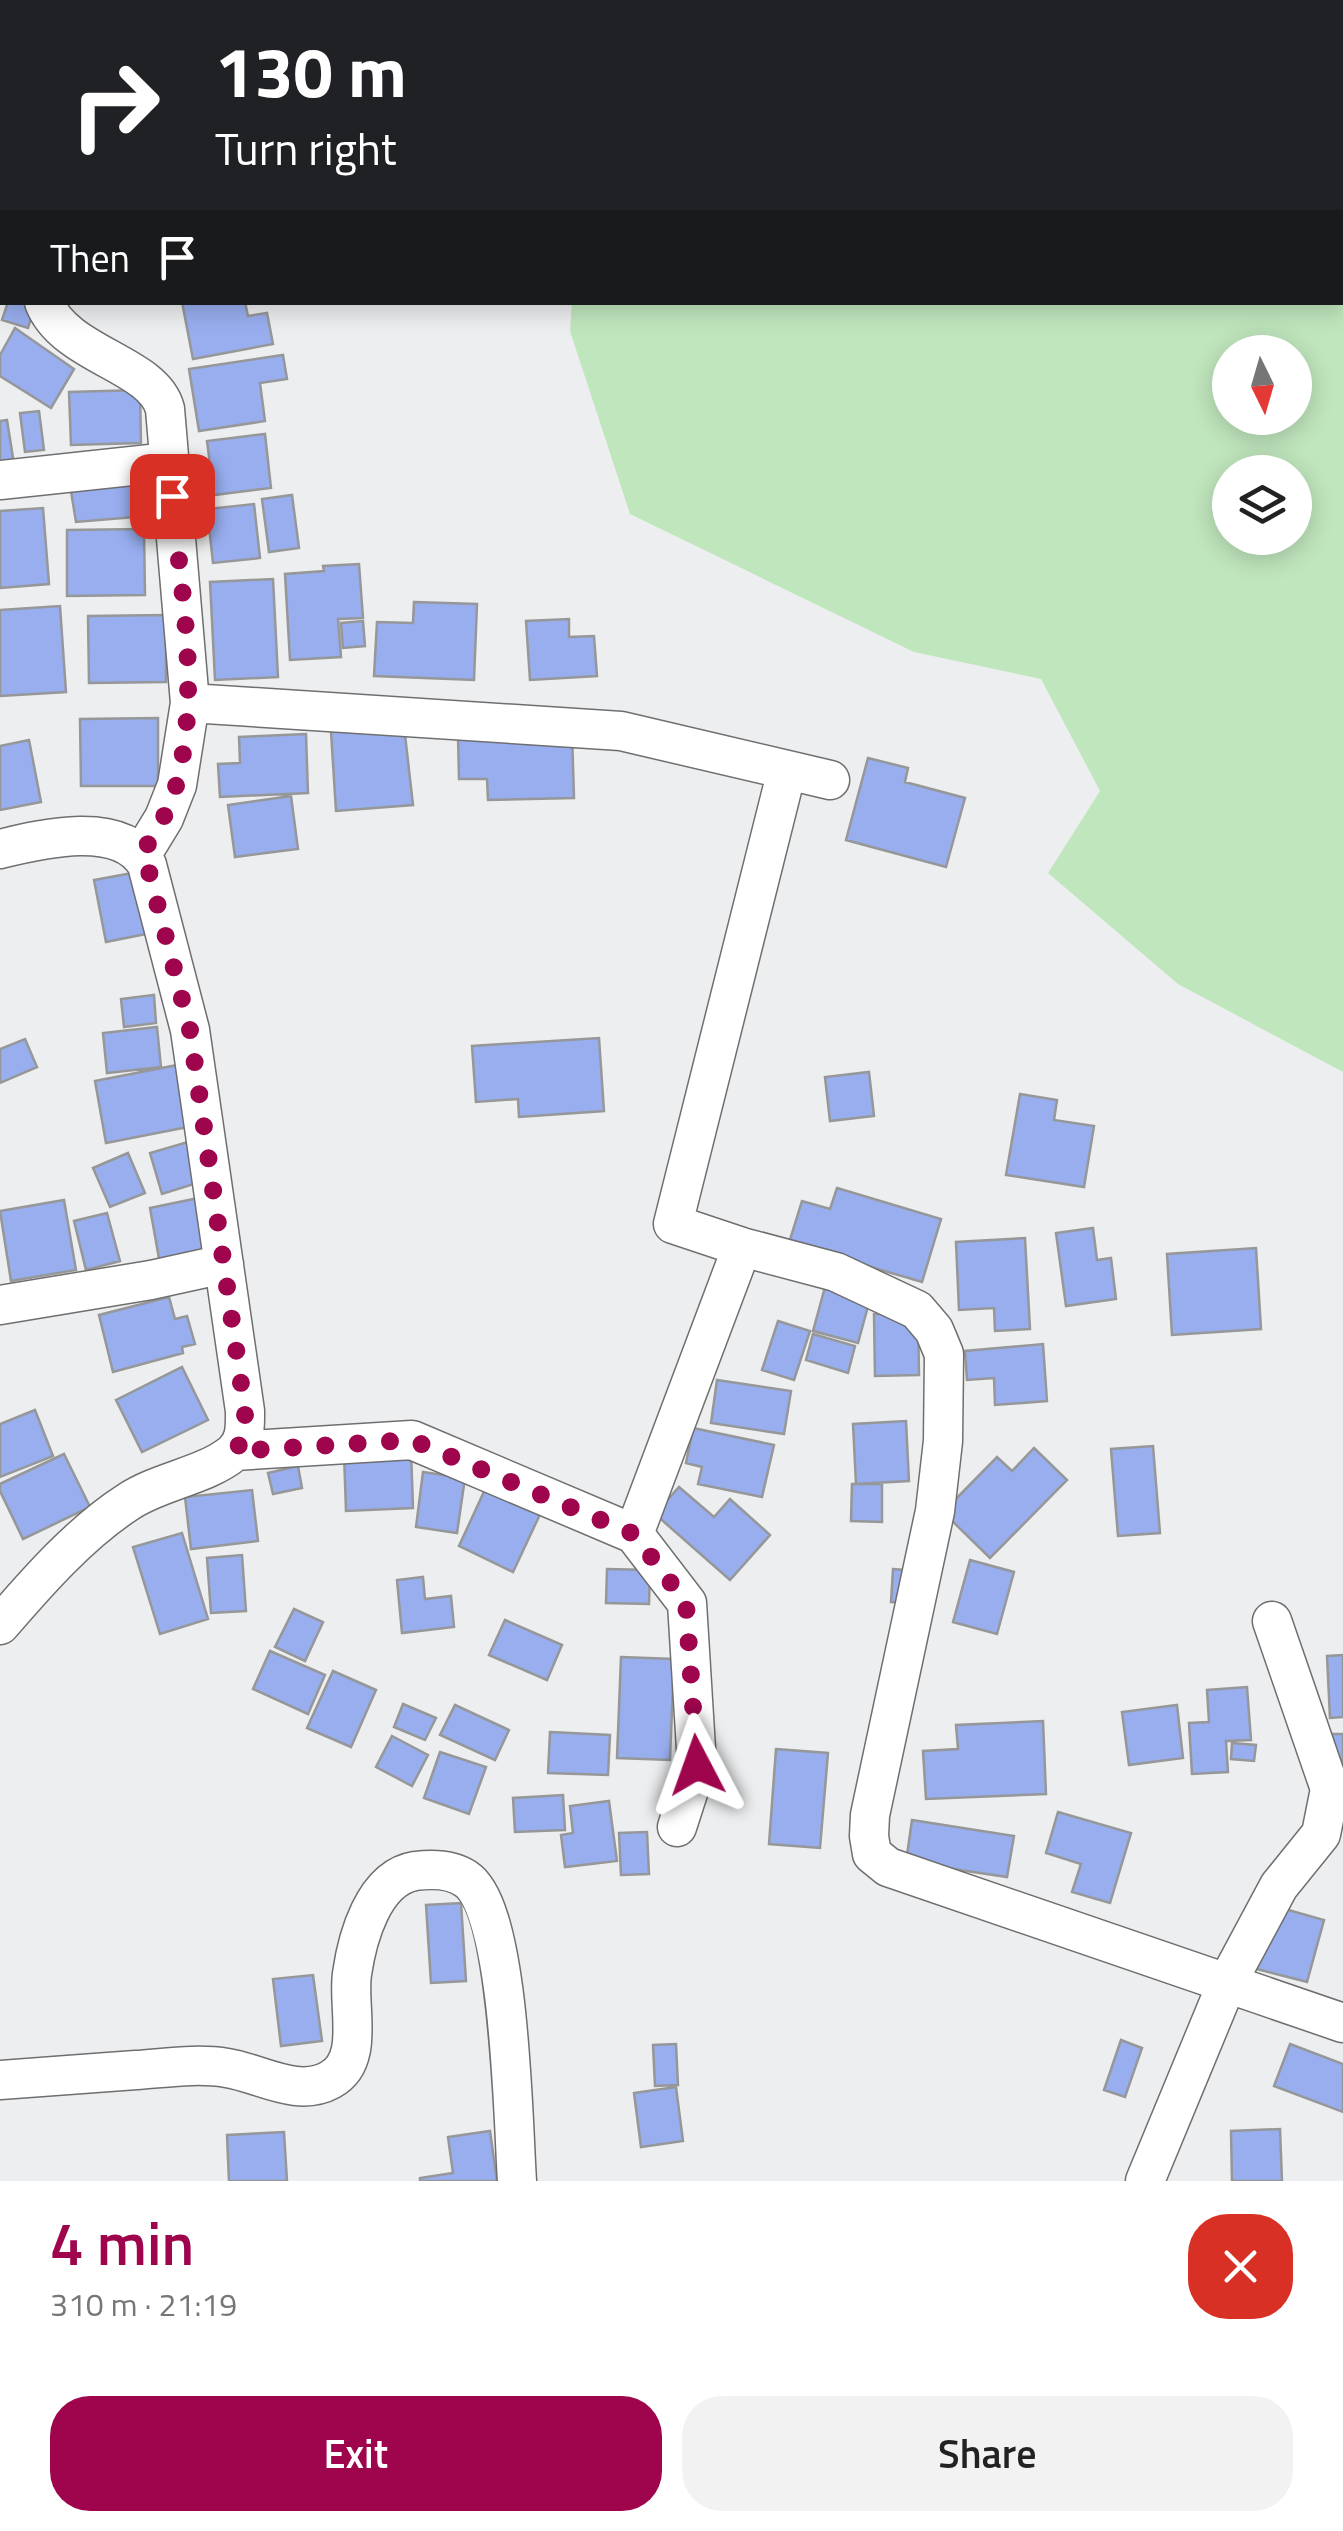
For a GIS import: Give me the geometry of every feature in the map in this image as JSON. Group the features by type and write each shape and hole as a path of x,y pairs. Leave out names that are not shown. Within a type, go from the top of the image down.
{"street":[{"path":"46,305 58,326 80,344 161,395 190,702 176,785 164,818 142,854"},
{"path":"0,480 169,462"},
{"path":"190,702 622,731 830,780"},
{"path":"787,770 673,1224 836,1272 916,1310 934,1330 944,1354 943,1441 935,1511 870,1815 872,1854 888,1866 1343,2024"},
{"path":"0,849 67,836 120,841 142,854 147,864 190,1030 245,1411 245,1436 235,1451 214,1465 128,1502 85,1538 0,1625"},
{"path":"634,1534 742,1247"},
{"path":"0,1305 224,1264"},
{"path":"235,1451 412,1440 634,1534 686,1603 697,1765 678,1826"},
{"path":"1146,2181 1227,1983 1279,1886 1321,1834 1330,1789 1272,1621"},
{"path":"0,2080 190,2066 226,2068 294,2086 311,2087 326,2082 336,2076 352,2049 351,1976 365,1925 382,1891 405,1873 434,1868 468,1880 488,1910 492,1924 499,1952 517,2181"}],"green space":[{"path":"572,305 1343,305 1343,1072 1178,984 1048,873 1100,791 1041,679 914,652 630,514 570,331"}],"building":[{"path":"7,305 35,305 28,328 2,320"},
{"path":"183,305 246,305 248,316 267,313 273,344 193,359"},
{"path":"15,328 74,369 51,408 0,376 0,355"},
{"path":"283,355 287,379 260,383 265,421 199,431 189,369"},
{"path":"140,390 141,443 71,445 69,392"},
{"path":"39,411 44,450 25,452 20,413"},
{"path":"7,420 14,464 0,467 0,421"},
{"path":"265,434 271,488 214,495 207,441"},
{"path":"156,469 158,515 76,522 69,479"},
{"path":"292,495 299,548 269,552 262,499"},
{"path":"254,504 260,558 213,563 207,509"},
{"path":"43,508 49,584 0,588 0,511"},
{"path":"144,529 145,595 67,596 67,530"},
{"path":"359,564 363,618 338,619 341,657 290,660 285,574"},
{"path":"273,579 278,677 215,680 210,582"},
{"path":"414,602 477,604 474,680 374,676 377,622 413,623"},
{"path":"60,606 66,692 0,696 0,610"},
{"path":"166,615 166,682 89,683 88,616"},
{"path":"569,619 569,637 594,636 597,676 530,680 526,621"},
{"path":"363,621 365,646 343,648 341,623"},
{"path":"158,718 158,786 81,786 80,719"},
{"path":"404,726 413,805 336,811 331,732"},
{"path":"572,732 574,798 488,800 487,779 459,779 458,735"},
{"path":"306,734 308,793 220,797 218,764 240,763 239,737"},
{"path":"29,740 41,802 0,810 0,746"},
{"path":"868,758 908,768 905,782 965,798 946,867 846,840"},
{"path":"291,796 298,849 235,857 228,805"},
{"path":"138,872 151,933 106,942 94,880"},
{"path":"154,995 156,1023 124,1027 121,999"},
{"path":"157,1027 161,1067 107,1073 103,1033"},
{"path":"599,1038 604,1111 519,1117 518,1099 476,1102 472,1046"},
{"path":"25,1039 37,1067 0,1083 0,1049"},
{"path":"182,1064 193,1126 106,1143 95,1081"},
{"path":"869,1072 874,1116 830,1121 825,1077"},
{"path":"1020,1094 1057,1100 1054,1120 1094,1126 1084,1187 1006,1175"},
{"path":"198,1139 210,1179 162,1194 150,1153"},
{"path":"128,1153 145,1193 110,1207 93,1168"},
{"path":"837,1188 941,1219 922,1282 789,1243 802,1201 830,1209"},
{"path":"203,1197 215,1254 160,1264 150,1208"},
{"path":"64,1200 76,1270 11,1281 0,1211"},
{"path":"107,1213 120,1261 86,1270 74,1221"},
{"path":"1093,1228 1097,1260 1111,1258 1116,1299 1066,1306 1056,1233"},
{"path":"1025,1238 1030,1329 995,1331 994,1308 959,1310 956,1242"},
{"path":"1256,1248 1261,1329 1172,1335 1167,1254"},
{"path":"825,1287 870,1299 858,1343 813,1331"},
{"path":"169,1297 175,1319 187,1316 195,1344 182,1347 183,1353 113,1372 99,1315"},
{"path":"918,1313 919,1375 875,1376 874,1314"},
{"path":"778,1321 810,1331 794,1380 762,1370"},
{"path":"813,1334 855,1346 848,1373 806,1360"},
{"path":"1043,1344 1047,1401 995,1405 994,1378 967,1380 965,1351"},
{"path":"182,1367 208,1420 142,1452 116,1400"},
{"path":"717,1380 791,1391 784,1434 711,1423"},
{"path":"35,1410 53,1456 0,1477 0,1424"},
{"path":"906,1421 909,1481 856,1484 853,1424"},
{"path":"693,1428 774,1445 762,1497 698,1484 702,1467 686,1463"},
{"path":"1153,1446 1160,1533 1118,1536 1111,1449"},
{"path":"1034,1448 1067,1480 990,1558 943,1512 997,1457 1012,1471"},
{"path":"411,1450 413,1508 346,1511 344,1453"},
{"path":"64,1454 90,1507 23,1539 0,1484"},
{"path":"298,1466 302,1488 273,1494 268,1473"},
{"path":"423,1472 465,1478 457,1533 416,1527"},
{"path":"488,1483 543,1508 513,1572 459,1546"},
{"path":"852,1484 882,1484 882,1522 851,1521"},
{"path":"679,1487 714,1517 730,1499 770,1535 730,1580 655,1514"},
{"path":"252,1490 258,1541 191,1549 185,1497"},
{"path":"182,1533 208,1619 160,1634 133,1547"},
{"path":"242,1555 246,1611 211,1613 207,1558"},
{"path":"970,1560 1014,1572 997,1634 953,1622"},
{"path":"607,1569 650,1570 649,1604 606,1603"},
{"path":"893,1569 916,1571 914,1603 891,1602"},
{"path":"423,1577 425,1599 451,1596 454,1627 402,1633 397,1580"},
{"path":"294,1609 323,1622 305,1661 275,1647"},
{"path":"505,1620 562,1645 547,1680 489,1655"},
{"path":"270,1651 325,1675 308,1714 253,1689"},
{"path":"1343,1655 1343,1717 1330,1718 1327,1656"},
{"path":"621,1657 674,1659 670,1760 617,1758"},
{"path":"333,1671 376,1690 351,1747 307,1728"},
{"path":"1247,1687 1251,1740 1226,1741 1228,1772 1192,1774 1189,1723 1209,1722 1207,1690"},
{"path":"403,1704 436,1718 425,1740 394,1727"},
{"path":"455,1705 509,1730 495,1760 440,1735"},
{"path":"1177,1705 1183,1758 1129,1765 1122,1712"},
{"path":"1043,1721 1046,1794 926,1799 923,1751 958,1749 956,1725"},
{"path":"550,1732 610,1735 608,1775 548,1773"},
{"path":"1328,1734 1343,1734 1343,1783"},
{"path":"392,1736 428,1755 412,1786 376,1767"},
{"path":"1232,1743 1256,1745 1254,1761 1231,1759"},
{"path":"776,1749 828,1753 820,1848 769,1844"},
{"path":"440,1752 486,1767 469,1814 424,1798"},
{"path":"563,1795 565,1830 515,1832 513,1798"},
{"path":"609,1801 617,1861 565,1867 561,1835 573,1833 570,1806"},
{"path":"1058,1812 1131,1833 1110,1903 1072,1892 1081,1864 1046,1853"},
{"path":"912,1820 1014,1836 1007,1877 906,1862"},
{"path":"647,1832 649,1874 621,1875 619,1833"},
{"path":"461,1903 466,1981 431,1983 426,1905"},
{"path":"1271,1905 1324,1920 1307,1982 1253,1968"},
{"path":"313,1975 322,2041 281,2046 273,1979"},
{"path":"1121,2040 1142,2048 1125,2097 1104,2090"},
{"path":"676,2044 678,2085 655,2086 653,2045"},
{"path":"1290,2044 1343,2064 1343,2112 1274,2086"},
{"path":"676,2087 683,2141 641,2147 634,2093"},
{"path":"1280,2129 1282,2181 1232,2181 1231,2131"},
{"path":"490,2131 497,2181 420,2181 453,2173 448,2137"},
{"path":"284,2132 287,2181 229,2181 227,2135"}],"route":[{"path":"172,496 190,702 176,785 164,818 142,854 190,1030 245,1411 245,1436 235,1451 412,1440 634,1534 686,1603 697,1765"}]}
